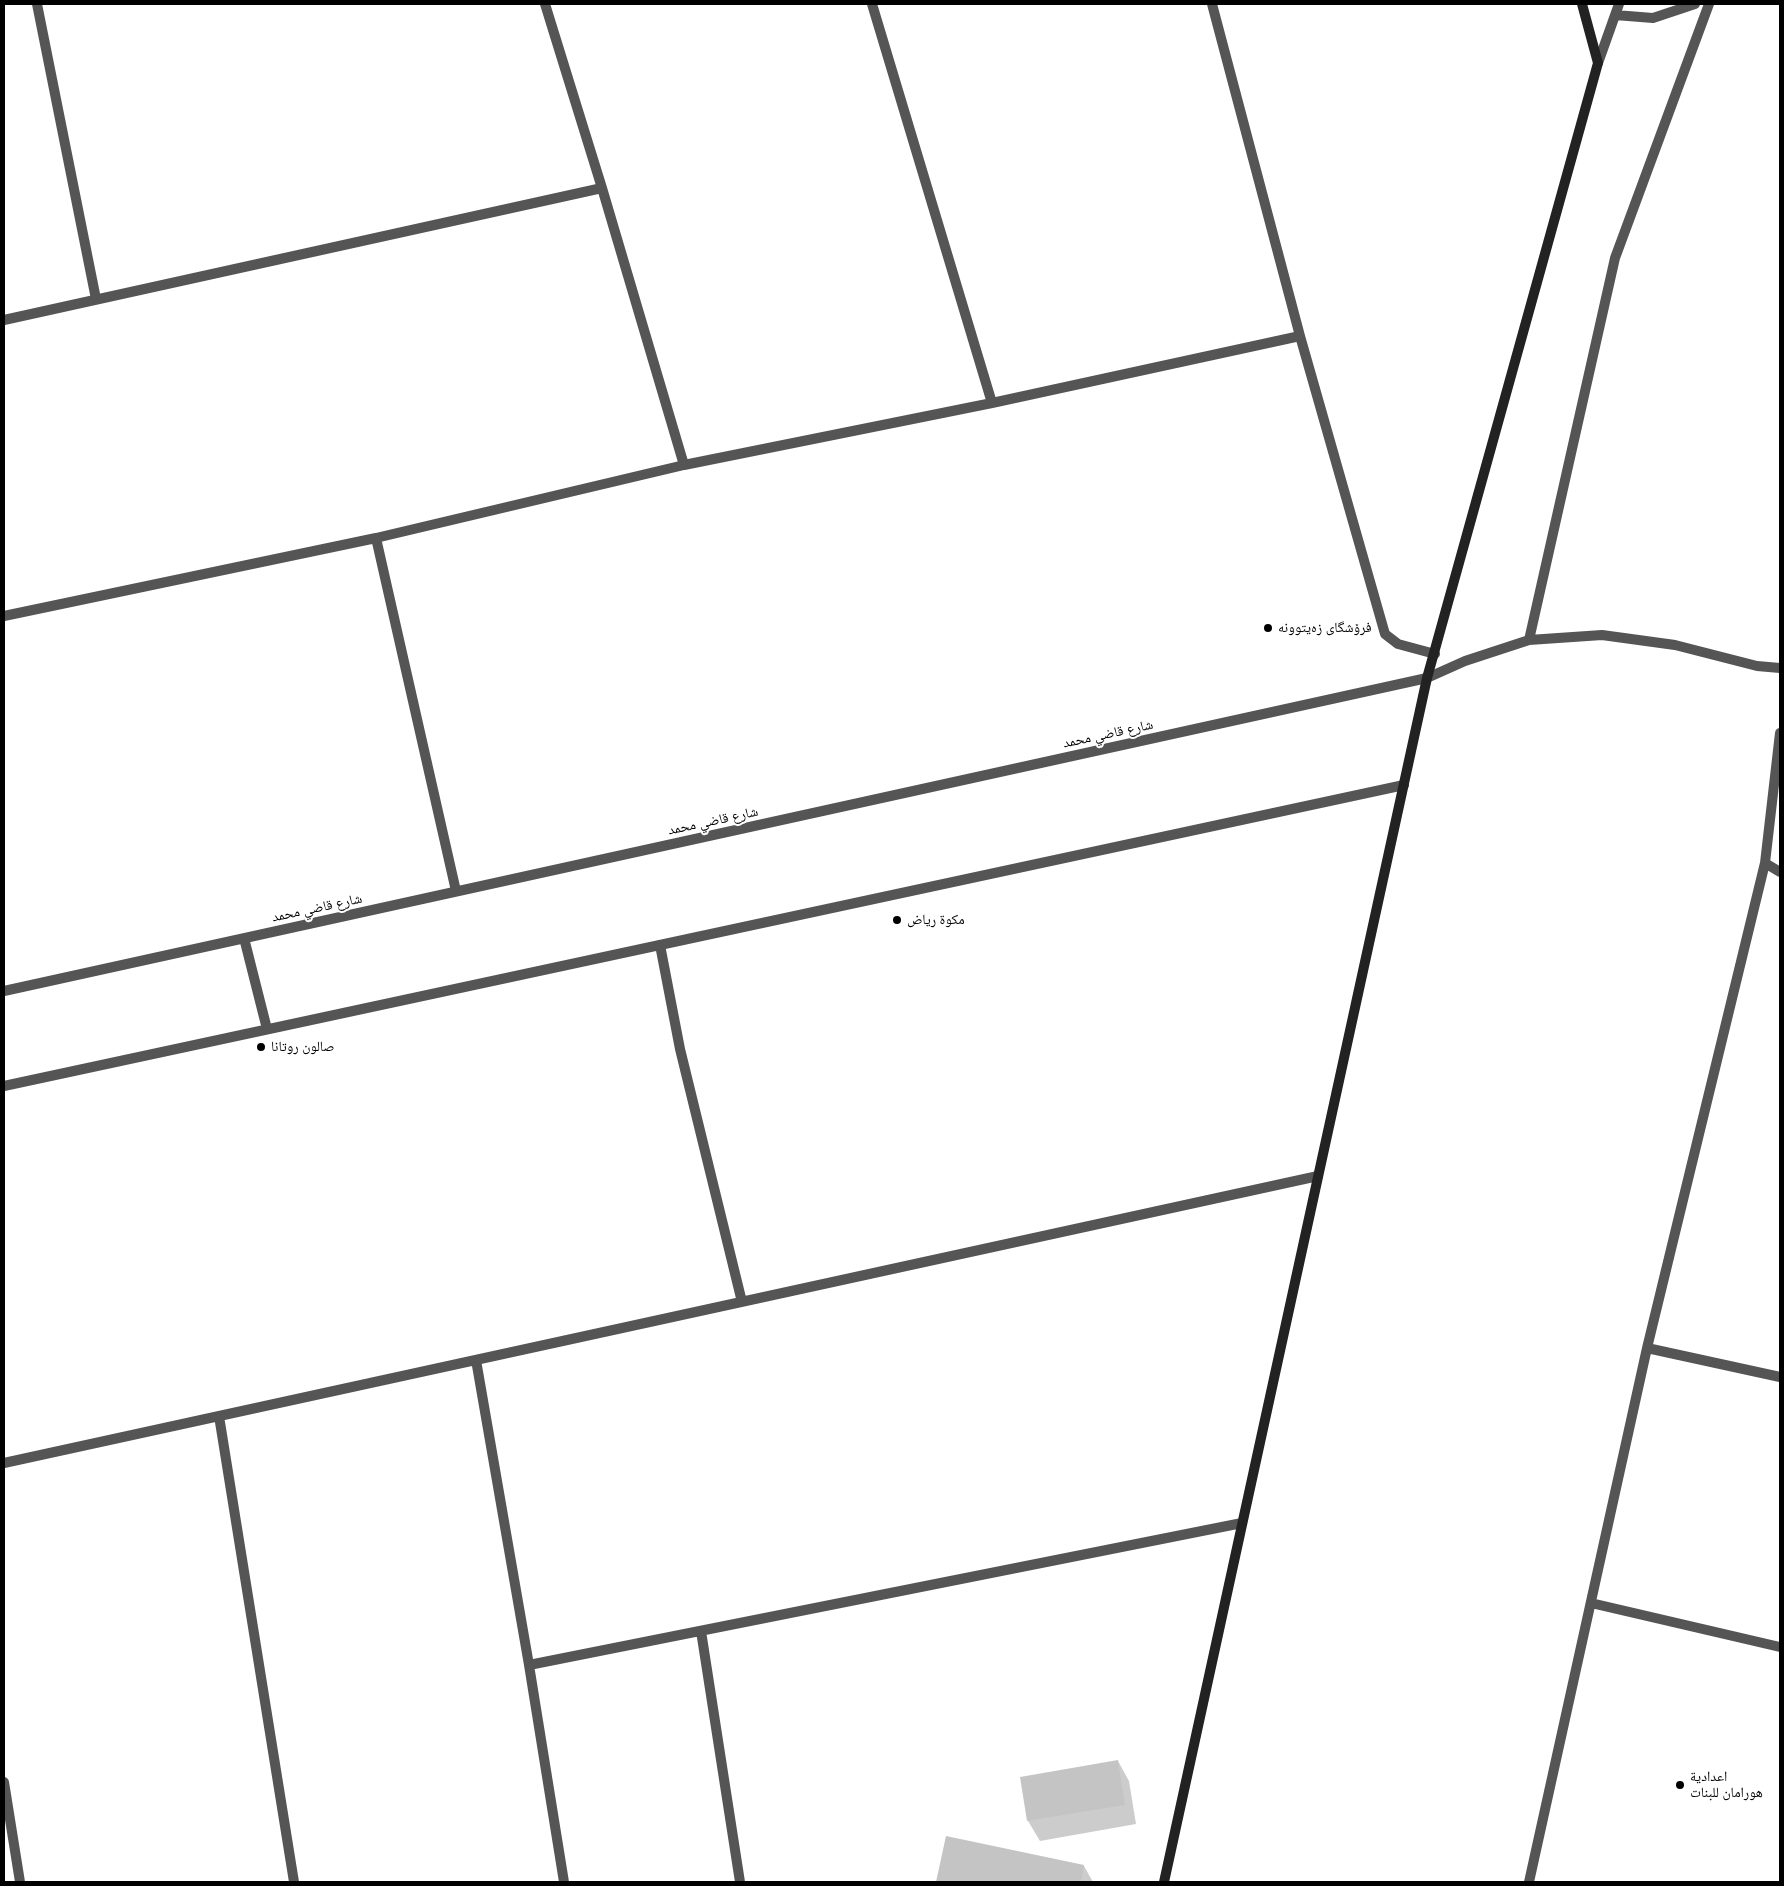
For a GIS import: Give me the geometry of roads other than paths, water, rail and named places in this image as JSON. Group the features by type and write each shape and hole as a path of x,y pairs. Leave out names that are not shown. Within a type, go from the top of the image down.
{"main road":[{"path":"1164,1882 1427,678 1598,63 1582,4"}],"street":[{"path":"37,4 96,299"},
{"path":"545,4 684,465"},
{"path":"872,4 992,403"},
{"path":"1212,4 1300,336 1385,634 1398,644 1435,654"},
{"path":"1598,63 1619,4"},
{"path":"1615,15 1653,18 1695,4"},
{"path":"1528,640 1615,258 1709,4"},
{"path":"4,320 602,188"},
{"path":"4,616 376,538 684,465 992,403 1300,336"},
{"path":"376,538 456,891"},
{"name":"شارع قاضي محمد","path":"4,991 1427,678 1465,661 1528,640 1602,635 1675,645 1757,666 1780,668"},
{"path":"1529,1882 1647,1348 1765,862 1780,733"},
{"path":"4,1086 1404,786"},
{"path":"1765,862 1780,872"},
{"path":"244,938 267,1029"},
{"path":"660,945 680,1049 742,1302"},
{"path":"4,1463 1318,1176"},
{"path":"1647,1348 1780,1377"},
{"path":"476,1360 529,1665 564,1882"},
{"path":"219,1416 294,1882"},
{"path":"529,1665 1242,1523"},
{"path":"1591,1602 1780,1647"},
{"path":"700,1631 740,1882"},
{"path":"4,1782 20,1882"}],"place":[{"name":"فرۆشگای زەیتوونە","path":"1268,628"},
{"name":"مكوة رياض","path":"897,920"},
{"name":"صالون روتانا","path":"261,1047"},
{"name":"اعدادية هورامان للبنات","path":"1680,1785"}]}
